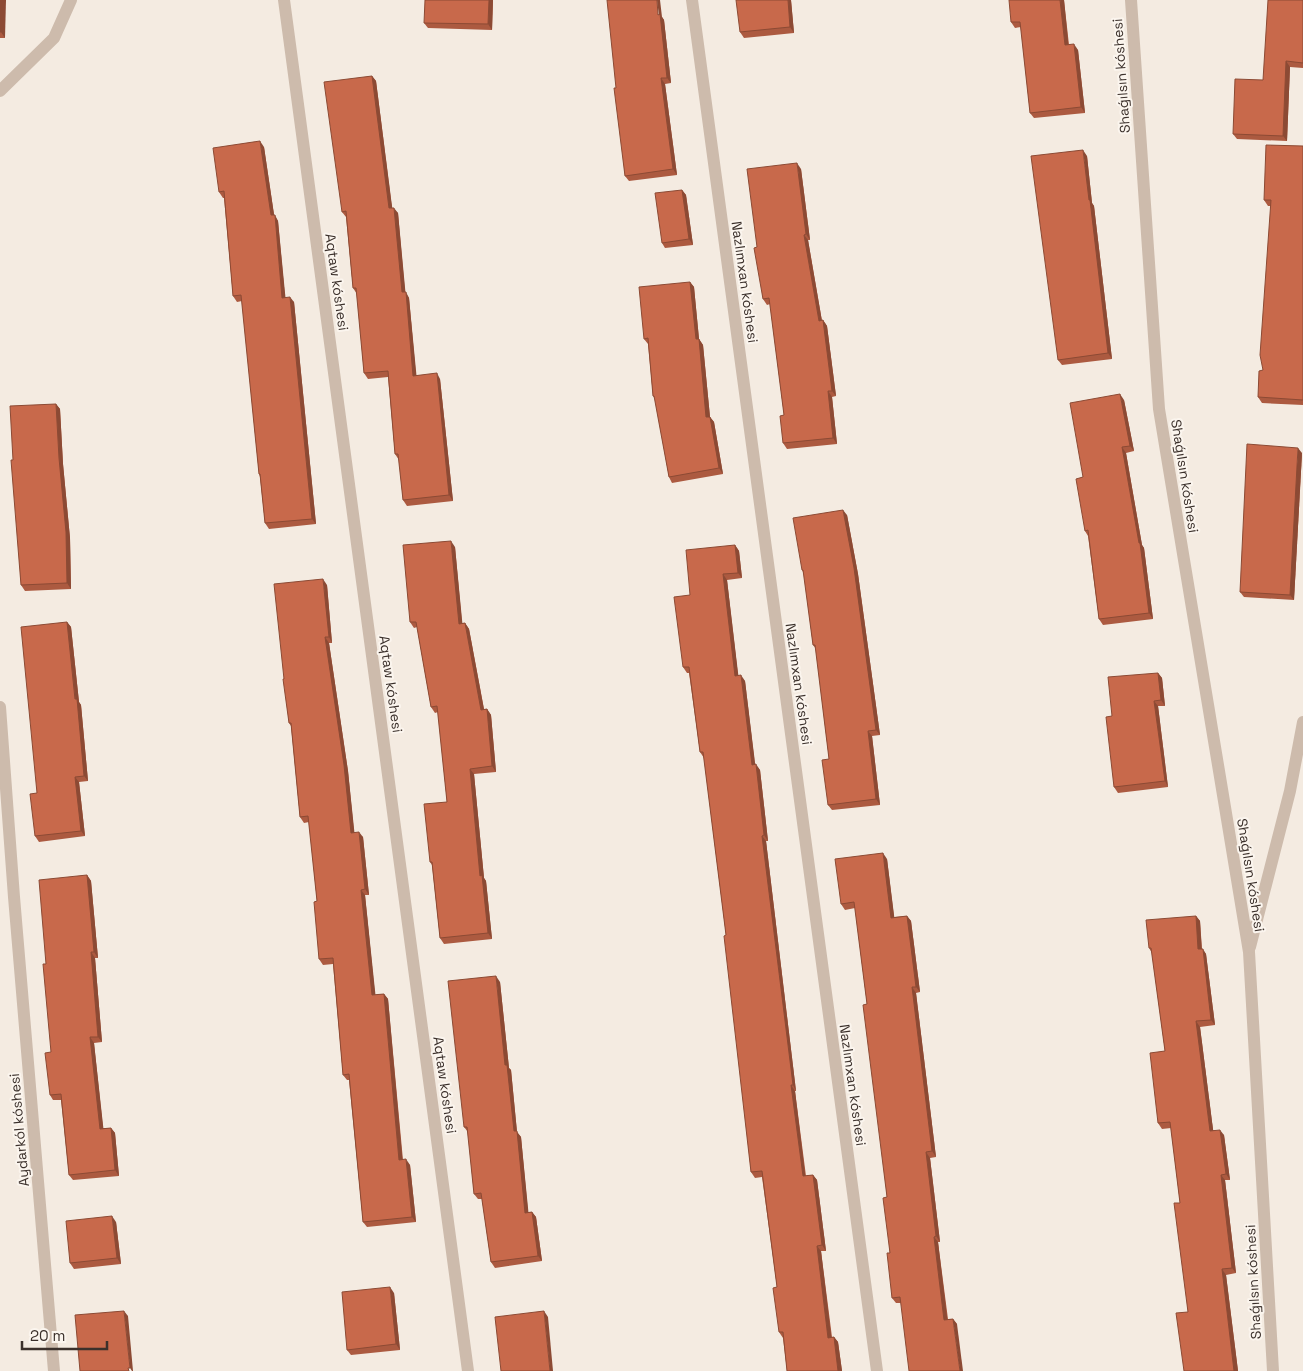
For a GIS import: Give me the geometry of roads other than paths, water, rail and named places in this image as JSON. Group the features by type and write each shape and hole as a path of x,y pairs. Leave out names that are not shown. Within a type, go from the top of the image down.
{"street":[{"path":"0,91 54,38 71,0"},
{"name":"Aqtaw kóshesi","path":"284,0 468,1371"},
{"name":"Nazlımxan kóshesi","path":"692,0 877,1371"},
{"name":"Shaǵılsın kóshesi","path":"1131,0 1159,409 1249,952 1273,1371"},
{"name":"Aydarkól kóshesi","path":"0,706 54,1371"},
{"name":"Shaǵılsın kóshesi","path":"1249,952 1290,791 1303,722"}]}
